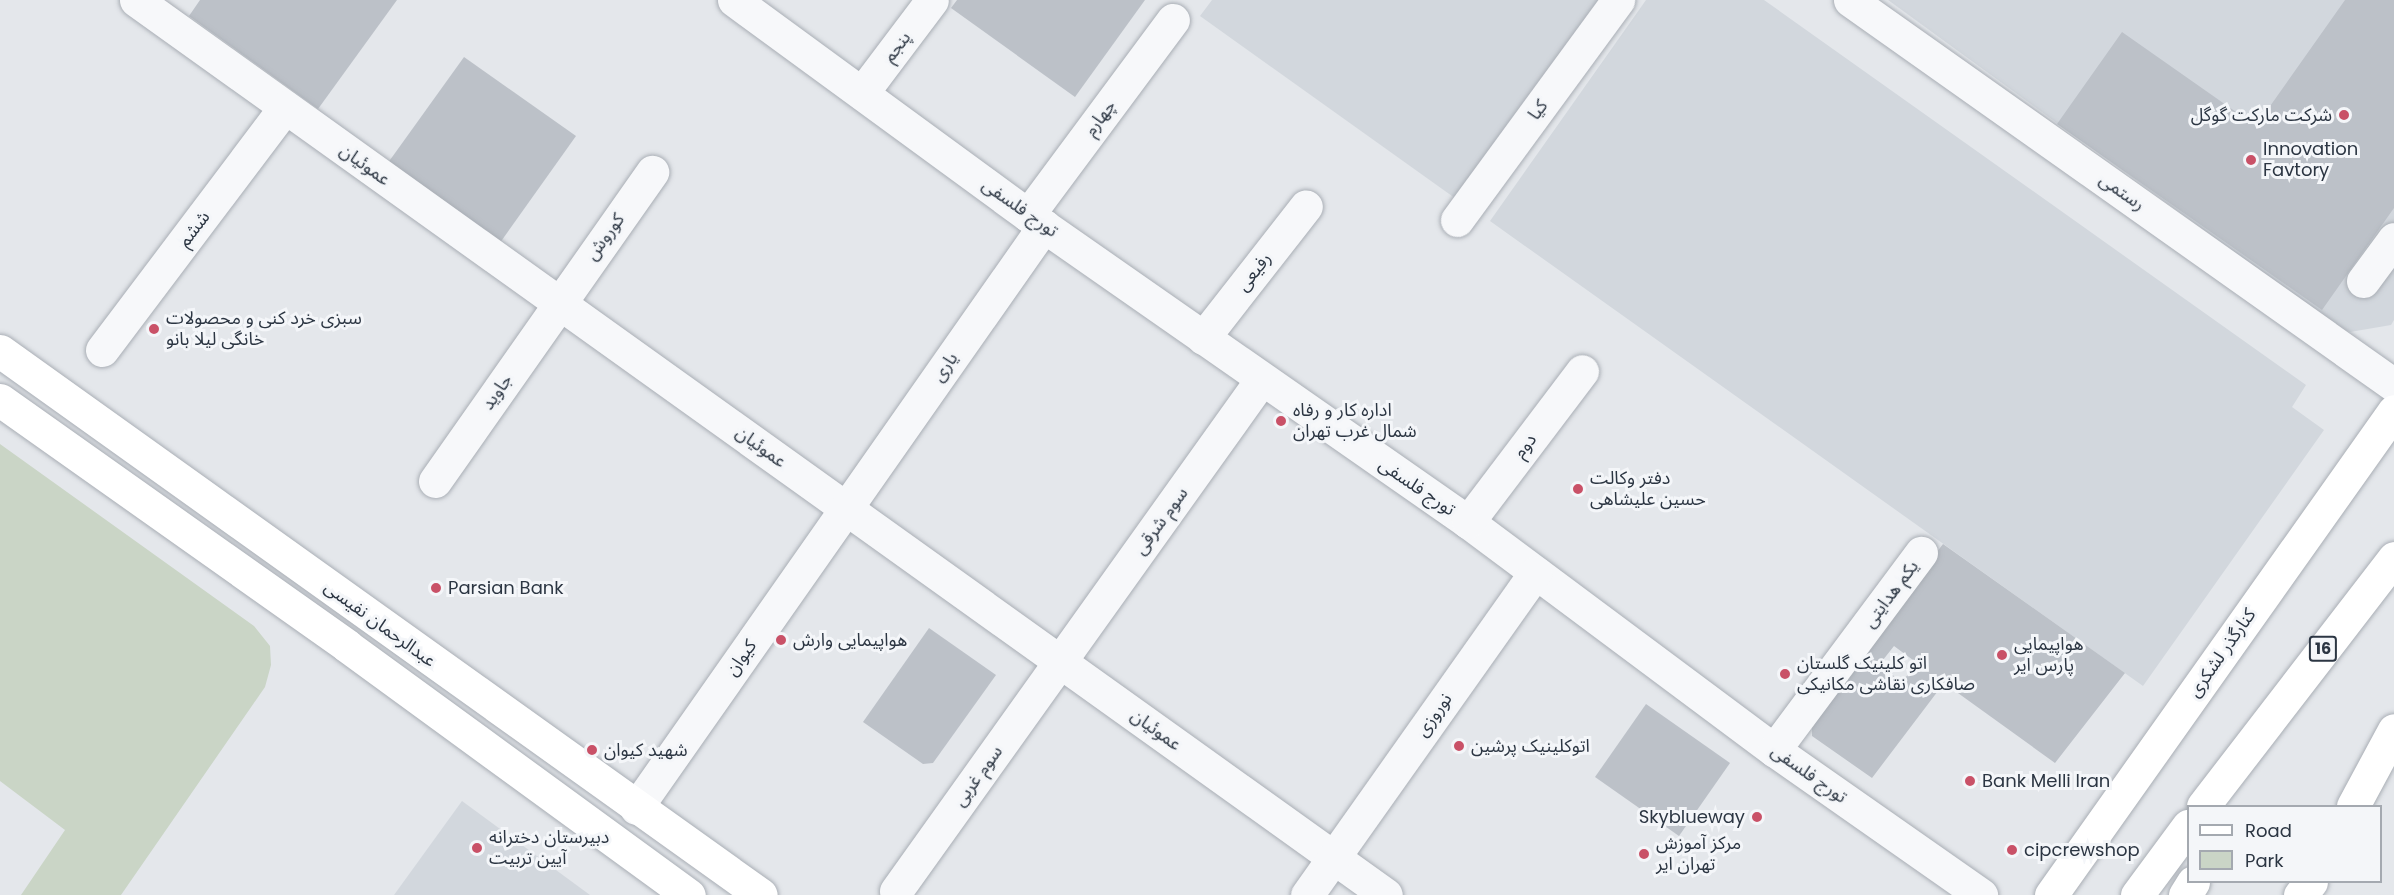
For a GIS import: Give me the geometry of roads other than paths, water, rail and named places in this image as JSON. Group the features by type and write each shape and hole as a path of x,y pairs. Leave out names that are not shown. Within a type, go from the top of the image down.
{"main road":[{"name":"عبدالرحمان نفیسی","path":"0,351 760,895"},
{"name":"عبدالرحمان نفیسی","path":"0,400 347,646 689,895"},
{"name":"کنارگذر لشکری","path":"2051,895 2394,411"},
{"name":"16","path":"2204,805 2394,558"},
{"path":"2354,805 2394,730"},
{"path":"2228,805 2252,741"},
{"path":"2137,895 2187,827"},
{"path":"2300,895 2311,883"}],"street":[{"name":"عموئیان","path":"136,0 1386,895"},
{"name":"تورج فلسفی","path":"734,0 1261,381 1468,522 1774,750 1981,895"},
{"name":"پنجم","path":"862,93 932,0"},
{"name":"کیا","path":"1457,220 1618,0"},
{"name":"رستمی","path":"1850,0 2394,385"},
{"name":"چهارم","path":"1036,220 1173,20"},
{"name":"ششم","path":"102,350 285,107"},
{"name":"کوروش","path":"558,302 652,172"},
{"name":"رفیعی","path":"1203,338 1306,206"},
{"name":"یاری","path":"845,508 1036,220"},
{"path":"2363,281 2394,239"},
{"name":"جاوید","path":"435,481 558,302"},
{"name":"دوم","path":"1468,522 1582,371"},
{"name":"سوم شرقی","path":"1060,662 1261,381"},
{"name":"کیوان","path":"636,808 845,508"},
{"name":"یکم هدایتی","path":"1774,750 1921,554"},
{"name":"نوروزی","path":"1307,895 1535,573"},
{"name":"سوم غربی","path":"896,891 1060,662"}],"place":[{"name":"شرکت مارکت گوگل","path":"2344,115"},
{"name":"Innovation Favtory","path":"2251,160"},
{"name":"سبزی خرد کنی و محصولات خانگی لیلا بانو","path":"154,329"},
{"name":"اداره کار و رفاه شمال غرب تهران","path":"1281,421"},
{"name":"دفتر وکالت حسین علیشاهی","path":"1578,489"},
{"name":"Parsian Bank","path":"436,588"},
{"name":"هواپیمایی وارش","path":"781,640"},
{"name":"هواپیمایی پارس ایر","path":"2002,655"},
{"name":"اتو کلینیک گلستان صافکاری نقاشی مکانیکی","path":"1785,674"},
{"name":"اتوکلینیک پرشین","path":"1459,746"},
{"name":"شهید کیوان","path":"592,750"},
{"name":"Bank Melli Iran","path":"1970,781"},
{"name":"Skyblueway","path":"1757,817"},
{"name":"دبیرستان دخترانه آیین تربیت","path":"477,848"},
{"name":"cipcrewshop","path":"2012,850"},
{"name":"مرکز آموزش تهران ایر","path":"1644,854"}]}
